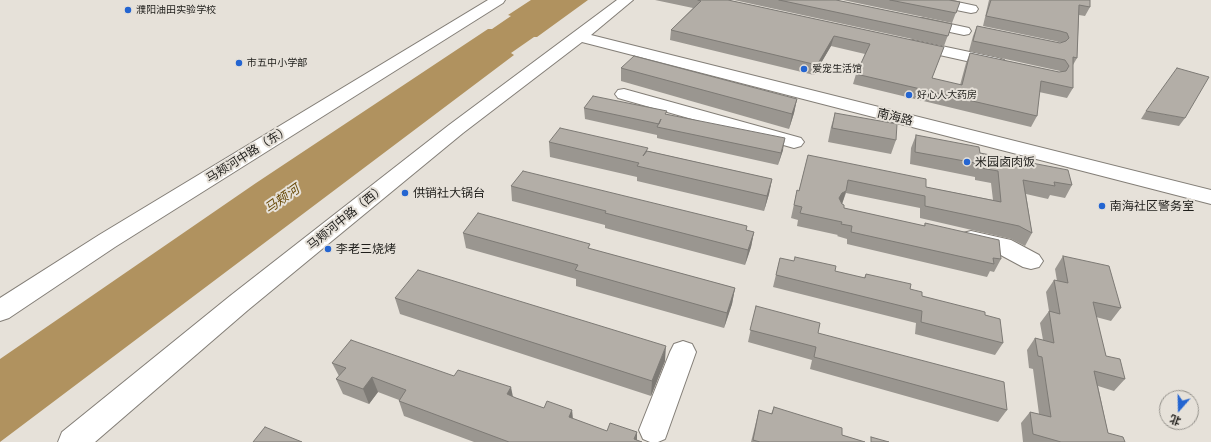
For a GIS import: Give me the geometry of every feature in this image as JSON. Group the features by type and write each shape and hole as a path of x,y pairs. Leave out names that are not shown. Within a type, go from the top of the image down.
{"street":[{"name":"马颊河中路（东）","path":"0,311 107,241 498,0"},
{"name":"马颊河中路（西）","path":"73,442 239,303 456,129 626,0"},
{"path":"927,0 971,9"},
{"path":"909,19 980,31"},
{"name":"南海路","path":"579,37 1211,197"},
{"path":"902,42 1009,66"},
{"path":"624,94 794,142"},
{"path":"951,234 1003,246 1031,261"},
{"path":"654,430 683,352"}],"water":[{"name":"马颊河","path":"531,0 588,0 537,37 534,37 511,53 514,55 0,442 0,359 256,183 488,29 492,29 511,16 508,15"}],"building":[{"path":"698,0 728,0 944,47 932,78 962,85 970,53 1059,72 1066,71 1069,66 1065,60 973,41 977,26 1060,43 1069,38 1067,33 1060,31 986,16 991,0 1090,0 1090,7 1079,5 1077,58 1073,57 1073,88 1041,81 1037,116 856,74 870,44 834,36 817,65 671,30 701,1"},
{"path":"779,0 836,0 952,24 948,36"},
{"path":"890,0 949,0 960,2 956,13"},
{"path":"634,56 797,99 792,114 621,68"},
{"path":"1177,68 1209,77 1185,118 1146,111"},
{"path":"593,96 667,111 665,114 785,138 781,153 657,127 659,124 584,108"},
{"path":"835,113 897,124 896,140 832,128"},
{"path":"560,128 648,148 643,156 647,151 772,179 767,196 637,166 639,163 549,142"},
{"path":"916,135 979,147 980,153 1068,170 1072,185 1054,182 1055,186 1023,180 1032,233 1019,226 925,206 925,196 848,180 846,191 842,193 839,198 844,205 844,208 925,226 925,223 999,240 1001,259 993,258 994,264 851,232 852,226 841,224 842,222 800,213 802,207 794,205 808,155 926,179 926,187 1001,202 998,171 981,168 981,164 915,152"},
{"path":"523,171 747,226 746,230 754,232 748,250 605,213 606,211 511,186"},
{"path":"478,213 590,244 588,248 735,288 727,313 575,270 578,265 463,233"},
{"path":"1063,256 1109,266 1121,308 1093,302 1106,356 1120,359 1125,379 1094,371 1108,433 1123,437 1125,442 1061,442 1033,434 1030,412 1051,417 1042,357 1038,356 1035,338 1054,343 1049,311 1060,314 1054,280 1068,283"},
{"path":"795,257 836,266 835,271 865,278 866,274 911,284 910,289 922,292 922,296 985,312 985,315 1000,319 1003,343 921,322 922,311 776,275 780,258 794,261"},
{"path":"418,270 666,346 652,381 395,298"},
{"path":"756,306 820,323 818,333 1004,382 1007,410 814,357 816,347 750,330"},
{"path":"351,340 454,376 458,370 511,387 507,394 516,398 544,408 547,401 572,410 569,417 607,431 610,423 637,432 634,439 642,442 509,442 399,401 406,390 372,377 363,389 336,379 346,368 332,363"},
{"path":"774,407 842,428 842,435 865,442 760,442 753,440 759,410 772,414"},
{"path":"265,427 302,442 253,442"},
{"path":"871,437 889,442 871,442"}],"place":[{"name":"濮阳油田实验学校","path":"128,10"},
{"name":"市五中小学部","path":"239,63"},
{"name":"爱宠生活馆","path":"804,69"},
{"name":"好心人大药房","path":"909,95"},
{"name":"米园卤肉饭","path":"967,162"},
{"name":"供销社大锅台","path":"405,193"},
{"name":"南海社区警务室","path":"1102,206"},
{"name":"李老三烧烤","path":"328,249"}]}
